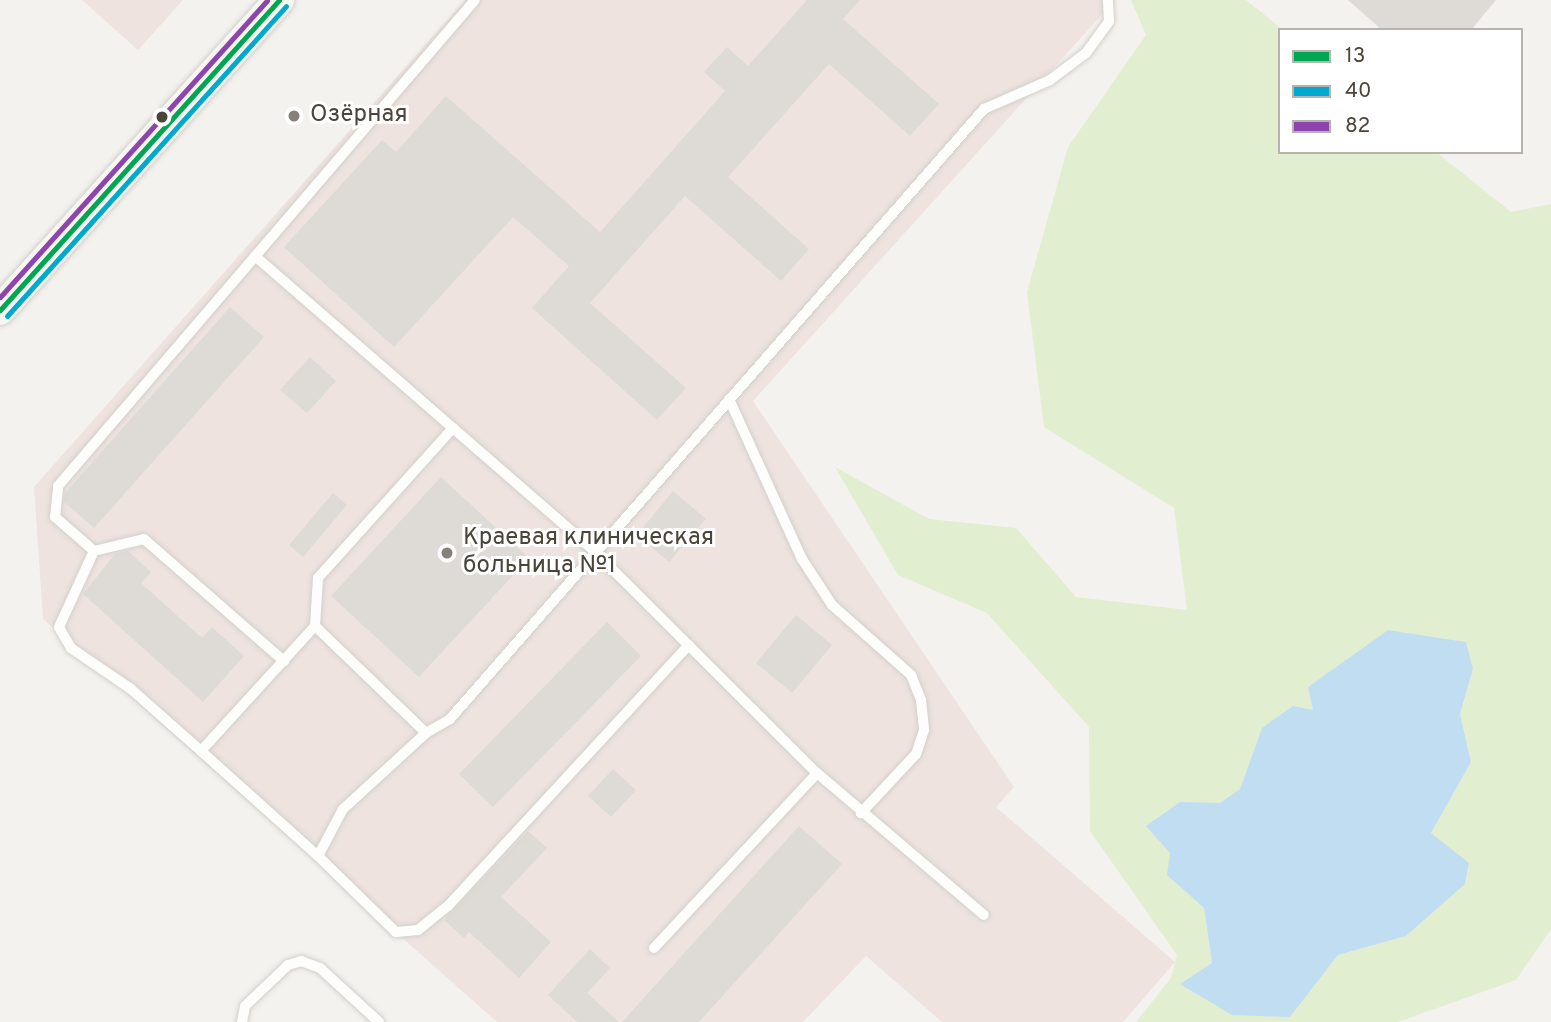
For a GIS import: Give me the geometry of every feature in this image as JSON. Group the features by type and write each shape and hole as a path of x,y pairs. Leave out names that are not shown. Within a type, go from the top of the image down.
{"main road":[{"path":"0,310 279,0"}],"lane":[{"path":"94,551 55,517 58,486 475,0"},
{"path":"318,856 343,809 426,733 450,719 984,109 1050,80 1086,53 1109,21 1108,0"},
{"path":"254,257 595,552 817,773 984,915"},
{"path":"729,399 802,559 832,605 911,675 922,700 925,730 916,754 861,813"},
{"path":"201,751 316,626 318,578 453,428"},
{"path":"94,551 144,538 284,661"},
{"path":"94,551 60,627 71,648 131,689 318,856 396,932 418,930 448,906 688,645"},
{"path":"316,626 426,733"},
{"path":"654,948 817,773"},
{"path":"242,1022 245,1006 288,965 301,961 320,968 379,1022"}],"shaded area":[{"path":"82,0 183,0 138,50"},
{"name":"Краевая клиническая больница №1","path":"465,0 1115,0 753,401 1014,787 996,807 1175,962 1123,1022 942,1022 866,956 803,1022 497,1022 43,619 34,487"}],"green space":[{"path":"1131,0 1246,0 1281,28 1278,28 1278,154 1438,154 1511,212 1551,204 1551,929 1516,980 1398,1022 1136,1022 1171,978 1177,955 1090,831 1089,727 987,613 898,575 835,467 929,519 1016,528 1076,597 1187,610 1174,508 1044,427 1027,292 1068,147 1146,35","holes":["1388,630 1466,642 1473,670 1460,714 1471,762 1431,833 1469,864 1465,884 1406,936 1338,955 1290,1017 1180,984 1212,963 1204,908 1168,875 1170,853 1147,826 1180,802 1220,804 1240,789 1262,728 1313,711 1308,687"]}],"water":[{"path":"1388,630 1466,642 1473,669 1460,714 1471,762 1431,833 1469,863 1465,884 1406,936 1338,955 1290,1017 1232,1015 1180,984 1212,963 1204,908 1167,875 1170,853 1146,826 1180,802 1220,803 1240,789 1262,728 1293,706 1313,710 1308,687"}],"building":[{"path":"807,0 860,0 843,19 939,104 910,136 829,64 728,177 809,249 781,281 685,196 590,303 686,388 657,420 532,308 569,266 513,217 394,347 284,247 382,140 396,152 446,96 600,232 725,91 704,72 727,47 748,66"},
{"path":"1348,0 1496,0 1473,28 1380,28"},
{"path":"230,307 264,337 94,528 64,502 65,493"},
{"path":"310,357 336,381 307,413 280,390"},
{"path":"441,477 529,558 419,677 331,596"},
{"path":"673,491 706,519 669,562 637,535"},
{"path":"333,493 347,505 303,557 289,545"},
{"path":"128,551 151,572 141,583 202,638 212,627 244,656 203,702 83,594 115,554"},
{"path":"796,615 832,645 792,693 756,663"},
{"path":"607,622 641,656 493,807 459,774"},
{"path":"613,769 636,790 611,817 588,796"},
{"path":"799,826 842,864 699,1022 622,1022"},
{"path":"528,831 547,848 501,897 551,942 519,978 469,932 464,938 444,920"},
{"path":"590,949 610,968 587,993 619,1022 577,1022 548,995"}],"transit line":[{"name":"82","path":"0,297 267,0"},
{"name":"13","path":"0,310 279,0"},
{"name":"40","path":"7,316 286,6"}],"place":[{"name":"Озёрная","path":"294,116"},
{"name":"Краевая клиническая больница №1","path":"447,553"}]}
